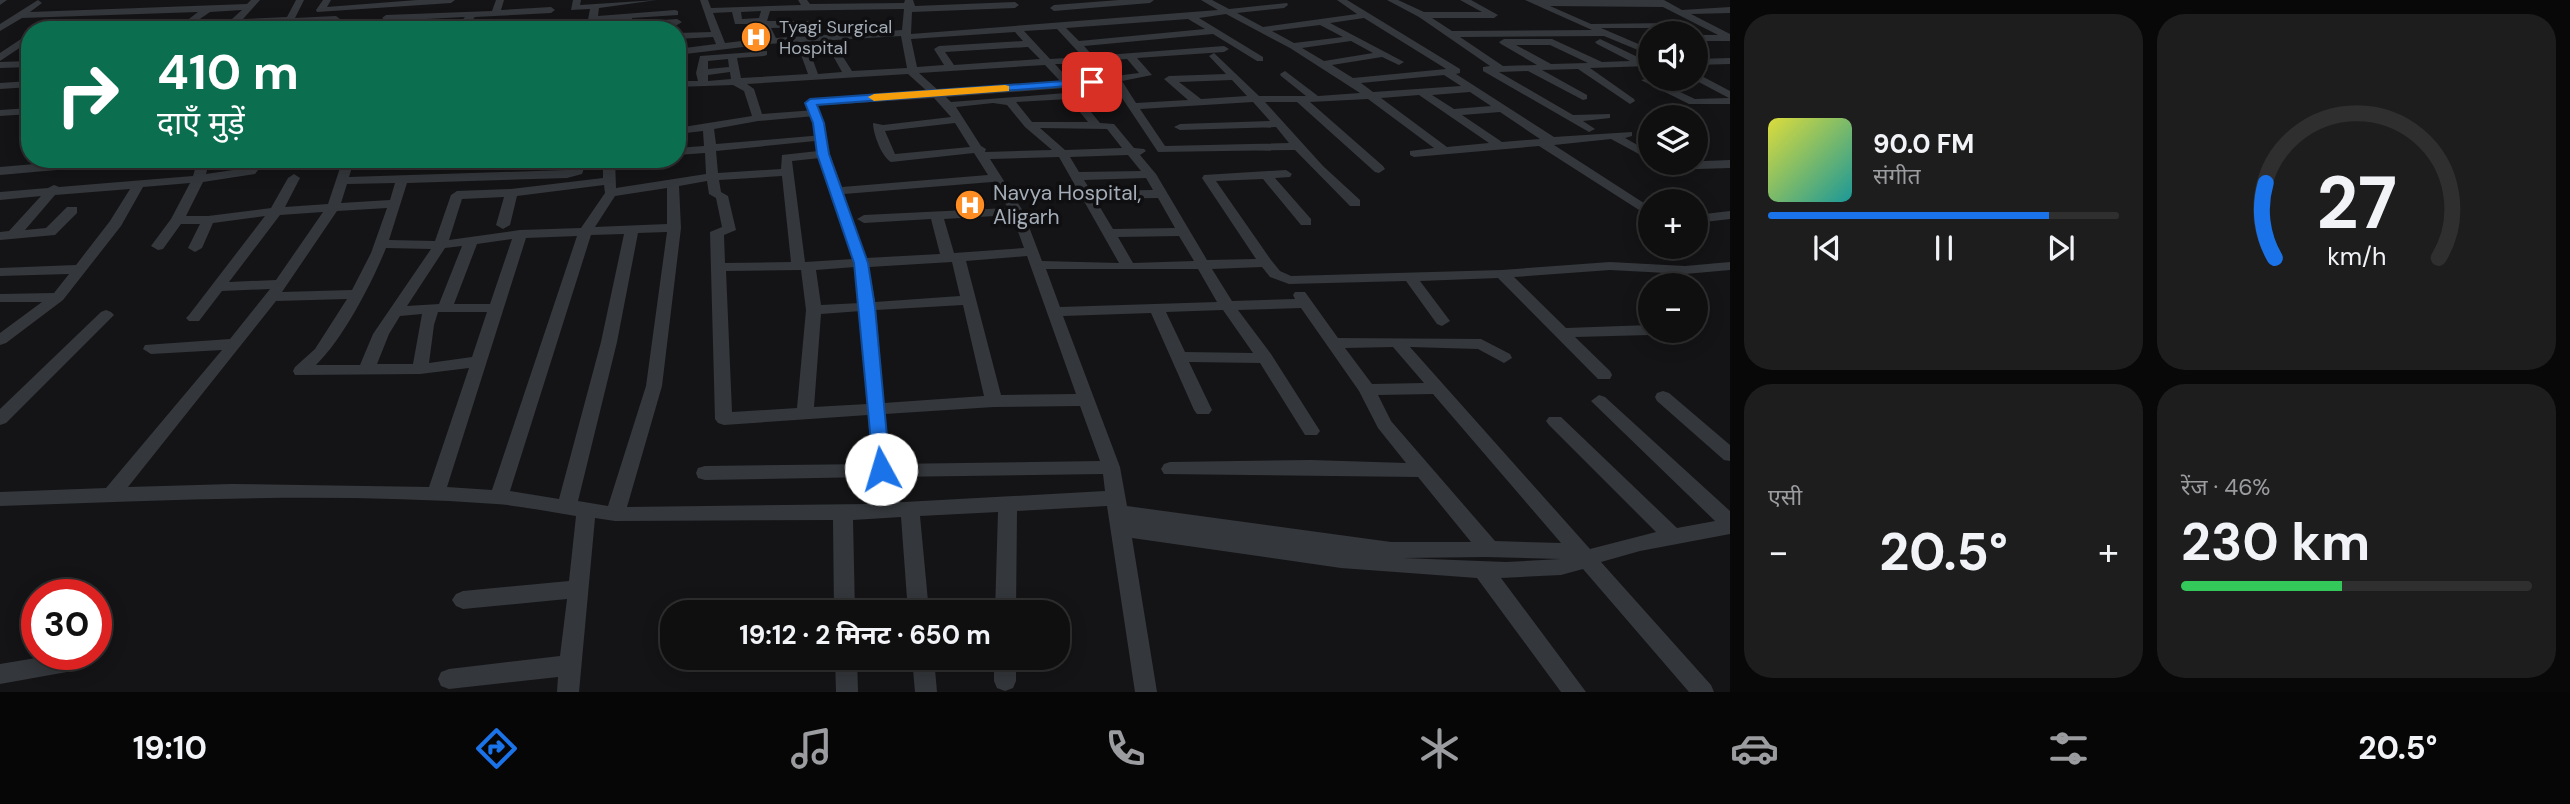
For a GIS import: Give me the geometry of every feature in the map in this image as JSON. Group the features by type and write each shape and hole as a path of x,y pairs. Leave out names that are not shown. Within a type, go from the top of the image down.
{"street":[{"path":"92,21 122,0"},
{"path":"289,21 300,0"},
{"path":"327,0 320,10 473,14 552,5"},
{"path":"307,21 451,0"},
{"path":"495,13 500,0"},
{"path":"577,0 574,8 668,0 677,21"},
{"path":"704,0 721,46"},
{"path":"1044,0 1075,26"},
{"path":"1054,8 1150,0"},
{"path":"1210,0 1351,80 1445,151"},
{"path":"1341,0 1396,32 1451,72 1469,89 1638,206"},
{"path":"1391,0 1422,15 1457,42 1501,69"},
{"path":"1422,15 1482,12 1464,0"},
{"path":"1533,2 1659,1 1698,21"},
{"path":"1533,2 1586,25 1638,58"},
{"path":"0,58 22,15 38,3"},
{"path":"710,11 805,4 912,3 960,7 1015,5"},
{"path":"912,3 906,35 913,70 960,119 1017,211 1111,467 1146,692"},
{"path":"22,15 208,9 252,4"},
{"path":"236,21 252,4"},
{"path":"545,21 552,5"},
{"path":"703,53 721,46 768,41 1018,30 1190,16 1284,5"},
{"path":"595,6 593,19 628,16 676,17"},
{"path":"960,7 967,20"},
{"path":"766,8 764,23 771,38 768,41"},
{"path":"191,21 208,9"},
{"path":"736,9 738,22 811,24"},
{"path":"1682,12 1730,10"},
{"path":"1554,11 1656,12"},
{"path":"466,21 473,14"},
{"path":"1261,30 1368,15"},
{"path":"1190,16 1260,59"},
{"path":"1334,20 1370,36"},
{"path":"1321,22 1399,62"},
{"path":"1708,23 1730,22"},
{"path":"1586,25 1638,25"},
{"path":"1708,26 1730,38"},
{"path":"1060,27 1091,59"},
{"path":"1018,30 1071,91 1095,124"},
{"path":"1076,44 1213,31"},
{"path":"1293,46 1396,32"},
{"path":"686,36 717,34"},
{"path":"1447,34 1602,37 1638,48"},
{"path":"1164,35 1187,52"},
{"path":"1708,38 1730,38"},
{"path":"1457,42 1552,42 1601,65"},
{"path":"1504,42 1549,67"},
{"path":"754,43 767,67 806,95 823,154 861,263 868,307 874,409 881,469 875,512"},
{"path":"950,67 939,50 1029,44"},
{"path":"814,77 1240,47"},
{"path":"806,95 814,77 805,52 835,51 849,75"},
{"path":"686,52 732,55 748,68 767,67"},
{"path":"702,79 703,53"},
{"path":"1322,64 1383,54"},
{"path":"732,55 737,83"},
{"path":"1010,102 1008,99 1071,91 1115,79 1147,75 1129,56"},
{"path":"1214,56 1355,203"},
{"path":"1046,62 1115,79 1162,150"},
{"path":"1708,62 1728,63"},
{"path":"1351,80 1479,70 1638,63"},
{"path":"0,65 21,64"},
{"path":"1580,66 1630,101"},
{"path":"748,68 767,67"},
{"path":"737,83 748,68"},
{"path":"1530,68 1583,97"},
{"path":"686,82 734,69"},
{"path":"1479,70 1573,118 1589,129"},
{"path":"1285,74 1316,99"},
{"path":"1199,103 1169,79 1235,77"},
{"path":"702,79 737,83 750,89 758,118"},
{"path":"1708,82 1730,94"},
{"path":"0,86 21,85"},
{"path":"1134,106 1256,99 1316,99 1469,89"},
{"path":"686,130 758,118 806,95 867,98 935,93 1071,91"},
{"path":"1668,91 1693,103 1730,101"},
{"path":"1421,92 1500,146"},
{"path":"867,98 877,109"},
{"path":"1300,99 1379,169"},
{"path":"949,105 993,100 1010,102 1029,125 1062,153 1078,176 1129,267"},
{"path":"1450,113 1501,109"},
{"path":"0,113 21,112"},
{"path":"1573,118 1606,116"},
{"path":"960,119 877,127 891,158 982,152 1062,153 1298,146"},
{"path":"1180,127 1279,124"},
{"path":"1029,125 1110,126 1150,174 1227,306 1265,358 1311,431"},
{"path":"708,127 712,148 711,177 715,194 723,196 729,230 717,232 724,419 994,401 1087,400"},
{"path":"1115,132 1148,131"},
{"path":"1413,153 1628,134"},
{"path":"1612,135 1638,151"},
{"path":"686,151 819,137"},
{"path":"805,412 814,310 785,172 786,158 823,154"},
{"path":"1708,165 1730,164"},
{"path":"0,171 30,168"},
{"path":"6,236 74,168"},
{"path":"158,246 177,220 201,168"},
{"path":"3,198 52,191 138,187 251,171 254,168"},
{"path":"110,497 275,290 333,207 345,168"},
{"path":"340,181 567,174 578,171 579,168"},
{"path":"499,497 586,230 610,187 609,168"},
{"path":"366,371 381,334 440,245 457,195 673,186 711,177 785,172"},
{"path":"1286,173 1208,178 1266,263 1275,274 1289,281 1306,303 1367,390 1384,424 1423,470 1575,692"},
{"path":"1078,176 1150,174"},
{"path":"1265,174 1306,222"},
{"path":"194,318 276,211 294,178"},
{"path":"836,191 998,178"},
{"path":"402,179 379,244 377,260 321,352 301,371 420,369 480,361"},
{"path":"615,514 653,386 674,228 673,186"},
{"path":"0,340 58,297 81,270 138,187"},
{"path":"503,225 512,193"},
{"path":"1089,195 1162,194"},
{"path":"177,220 208,220 276,211 395,204"},
{"path":"6,236 50,232 72,210"},
{"path":"864,219 1017,211"},
{"path":"936,215 969,300 994,401"},
{"path":"1708,218 1730,215"},
{"path":"195,248 208,220"},
{"path":"568,692 578,589 577,507 632,228"},
{"path":"379,244 440,245 520,234 674,228"},
{"path":"1109,233 1184,232"},
{"path":"436,494 520,234"},
{"path":"420,369 426,325 439,308 472,239"},
{"path":"717,267 803,266 953,257 1035,259 1129,267 1266,263"},
{"path":"1289,281 1502,274 1610,266 1685,270 1730,266"},
{"path":"0,272 81,270"},
{"path":"1502,274 1604,375"},
{"path":"1410,277 1443,321"},
{"path":"219,288 357,294"},
{"path":"0,298 58,297"},
{"path":"814,310 969,300"},
{"path":"1054,312 1158,311 1306,303"},
{"path":"398,312 439,308 496,308"},
{"path":"1158,311 1203,410"},
{"path":"0,419 106,315"},
{"path":"1561,333 1638,330"},
{"path":"1397,342 1703,692"},
{"path":"151,349 233,344"},
{"path":"1335,344 1481,344 1504,358"},
{"path":"1180,357 1265,358"},
{"path":"1367,390 1437,388"},
{"path":"1663,397 1730,455"},
{"path":"1599,401 1730,524"},
{"path":"1555,421 1673,536"},
{"path":"705,473 1111,467"},
{"path":"1170,470 1311,467 1423,470"},
{"path":"0,499 233,491 436,494 499,497 615,514 843,513 1008,504 1120,513 1363,561 1487,561 1565,567 1584,558 1730,524"},
{"path":"1006,600 1008,504"},
{"path":"910,509 918,600"},
{"path":"843,513 845,600"},
{"path":"463,600 578,589"},
{"path":"449,679 571,665"},
{"path":"0,674 25,670"},
{"path":"846,670 847,692"},
{"path":"924,670 926,691"},
{"path":"1005,670 1005,681"}],"slow traffic":[{"path":"874,97 1005,88"}],"place":[{"name":"Tyagi Surgical Hospital","path":"756,37"},
{"name":"Navya Hospital, Aligarh","path":"970,205"}],"route":[{"path":"881,469 874,409 868,307 861,263 823,154 819,123 810,103 1092,82"}]}
